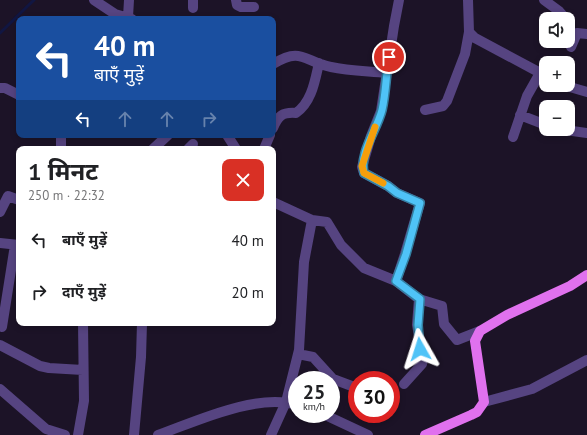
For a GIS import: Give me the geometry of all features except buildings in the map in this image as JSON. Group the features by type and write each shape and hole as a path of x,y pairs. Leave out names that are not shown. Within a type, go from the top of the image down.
{"main road":[{"path":"425,435 477,412 484,402 476,341 480,331 507,315 570,286 587,274"}],"street":[{"path":"94,0 113,16"},
{"path":"130,0 130,16"},
{"path":"236,0 237,5 241,7 254,7"},
{"path":"396,281 406,254 420,203 397,193 388,186 364,173 362,166 371,136 382,111 399,0"},
{"path":"425,110 443,106 447,101 466,54 469,32 468,0"},
{"path":"544,0 560,12"},
{"path":"469,32 475,38 499,53 539,73"},
{"path":"575,43 582,33"},
{"path":"276,63 290,56 308,57 331,67 387,73"},
{"path":"276,122 280,115 285,112 296,113 304,105 311,93 319,63"},
{"path":"514,137 527,96 539,80"},
{"path":"0,88 5,88 16,94"},
{"path":"575,88 587,92"},
{"path":"520,115 539,122"},
{"path":"575,131 587,133"},
{"path":"156,146 165,138"},
{"path":"0,212 4,195 16,199"},
{"path":"276,203 312,220 327,222 341,245 364,268 396,281 420,299 442,306 444,324 457,340 480,331"},
{"path":"271,435 273,427 286,402 298,354 304,262 312,220"},
{"path":"0,243 16,245"},
{"path":"2,327 15,270 16,258"},
{"path":"404,384 422,364 423,359 418,325 420,299"},
{"path":"78,435 84,401 83,326"},
{"path":"134,435 142,357 142,326"},
{"path":"0,345 40,366 83,370"},
{"path":"298,354 313,357 333,379 348,385"},
{"path":"484,402 532,389 587,360"},
{"path":"0,388 46,428 65,435"},
{"path":"158,435 243,406 286,402"},
{"path":"335,423 346,431 368,435"}],"waterway":[{"path":"18,16 34,0"},
{"path":"0,33 16,17"}],"slow traffic":[{"path":"375,127 362,166 364,173 383,183"}],"route":[{"path":"389,57 382,111 371,136 362,166 364,173 388,186 397,193 420,203 406,254 396,281 420,299 418,325 420,349"}]}
